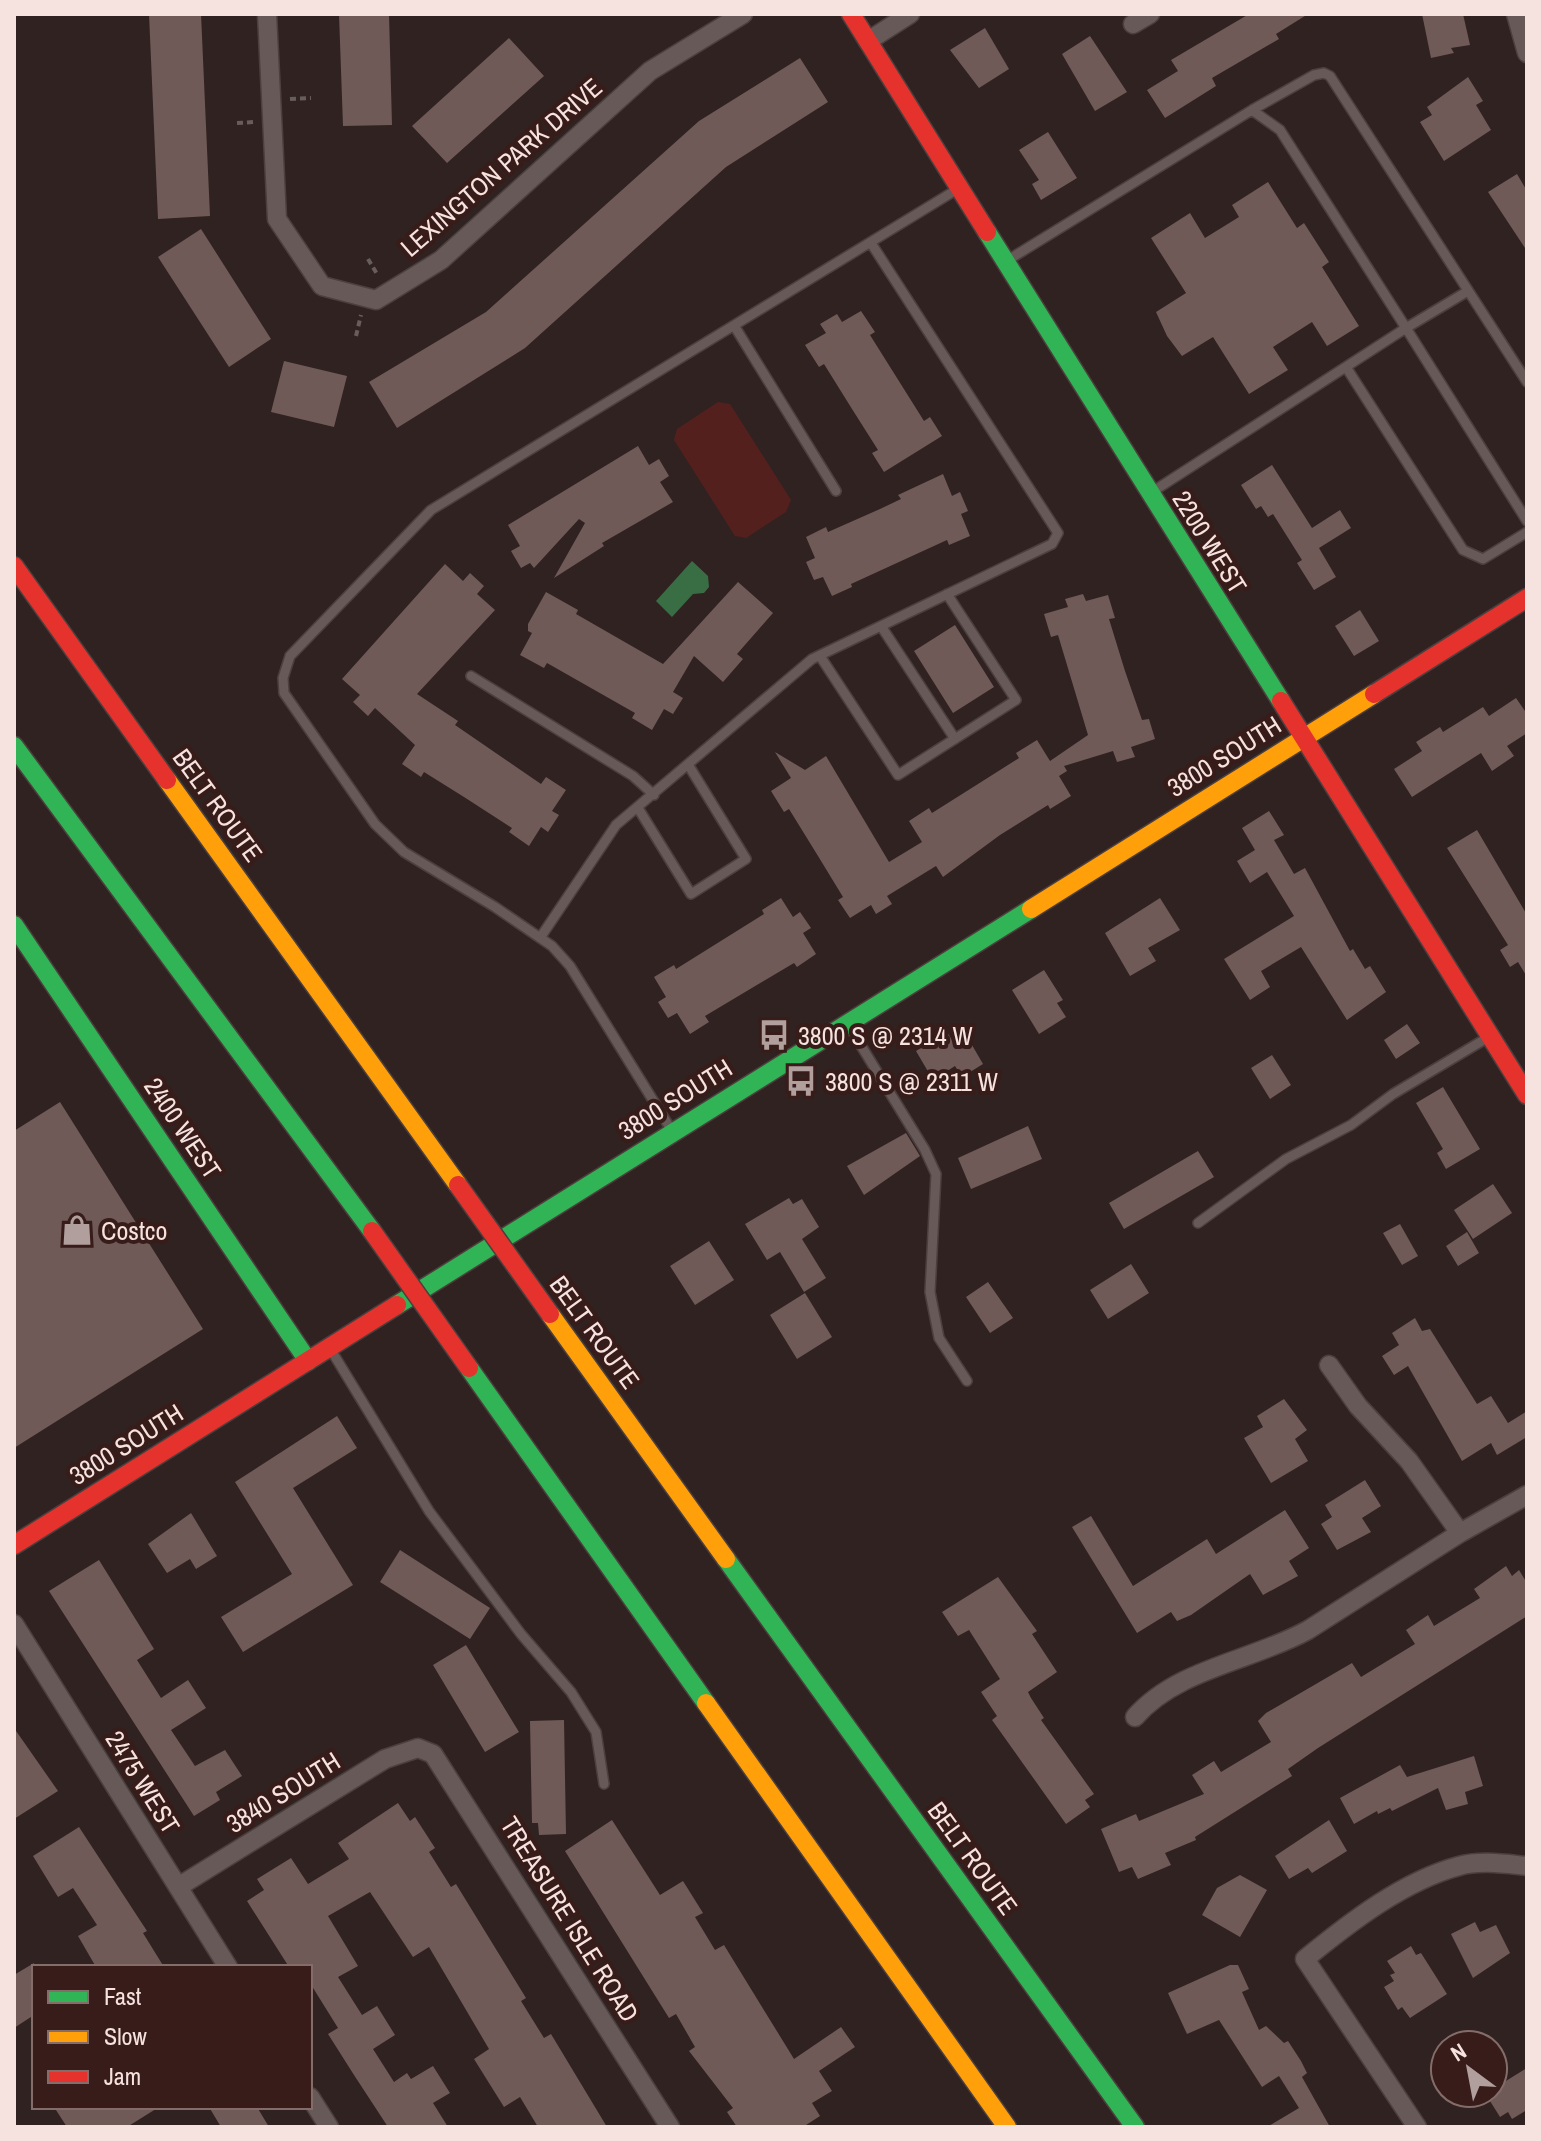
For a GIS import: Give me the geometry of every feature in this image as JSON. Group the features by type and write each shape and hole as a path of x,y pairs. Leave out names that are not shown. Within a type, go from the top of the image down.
{"main road":[{"name":"2200 WEST","path":"851,14 1527,1095"},
{"name":"BELT ROUTE","path":"14,566 1135,2127"},
{"name":"3800 SOUTH","path":"14,1545 1527,598"},
{"path":"14,746 372,1231 1007,2127"},
{"name":"2400 WEST","path":"14,925 308,1361"}],"street":[{"name":"LEXINGTON PARK DRIVE","path":"267,14 277,219 322,286 376,300 441,260 650,71 743,14"},
{"path":"868,41 910,14"},
{"path":"1133,24 1150,14"},
{"path":"1516,14 1527,53"},
{"path":"1329,1365 1358,1406 1409,1461 1460,1533"},
{"path":"1135,1717 1152,1698 1176,1684 1285,1643 1460,1533 1527,1495"},
{"name":"2475 WEST","path":"14,1624 227,1965"},
{"name":"3840 SOUTH","path":"178,1887 385,1759 418,1748"},
{"name":"TREASURE ISLE ROAD","path":"418,1748 433,1754 444,1767 670,2127"},
{"path":"1417,2127 1305,1959 1341,1929 1428,1877 1462,1865 1527,1866"},
{"path":"312,2100 329,2127"}],"lane":[{"path":"1005,262 1252,110 1314,75 1324,73 1330,76 1527,382"},
{"path":"1252,110 1280,130 1527,521"},
{"path":"672,1131 570,966 540,938 404,852 375,824 284,693 290,656 431,510 959,188"},
{"path":"540,938 616,825 820,656 1052,544 1058,533 871,243"},
{"path":"1150,494 1468,291"},
{"path":"735,327 836,491"},
{"path":"1346,367 1463,550 1483,559 1527,532"},
{"path":"820,656 898,775 1016,700 947,594"},
{"path":"881,626 955,739"},
{"path":"471,676 633,776 654,795"},
{"path":"638,808 691,894 746,859 689,766"},
{"path":"847,1023 925,1150 936,1174 930,1292 939,1338 967,1381"},
{"path":"1198,1223 1286,1159 1351,1125 1393,1094 1489,1036"},
{"path":"329,1348 429,1511 521,1634 571,1692 596,1732 604,1784"}],"shaded area":[{"path":"718,402 730,404 791,500 786,512 746,538 735,536 674,440 677,429"},
{"path":"692,561 708,576 709,587 704,593 693,594 672,617 656,601"}],"building":[{"path":"149,14 201,14 210,216 158,219"},
{"path":"339,14 389,14 392,125 343,126"},
{"path":"1249,14 1308,14 1276,34 1279,39 1212,78 1216,86 1165,118 1147,90 1178,71 1171,60"},
{"path":"1422,14 1463,14 1470,45 1451,48 1454,53 1431,58"},
{"path":"985,28 1009,69 979,88 950,50"},
{"path":"1090,36 1127,92 1095,111 1062,54"},
{"path":"509,38 544,76 447,163 412,126"},
{"path":"800,58 828,102 726,167 525,348 397,428 369,382 486,312 699,121"},
{"path":"1468,77 1483,101 1476,105 1491,130 1444,161 1420,122 1432,115 1427,107"},
{"path":"1048,132 1077,178 1041,200 1032,184 1039,180 1019,150"},
{"path":"1517,174 1527,191 1527,251 1488,192"},
{"path":"1268,182 1297,228 1304,223 1329,262 1322,267 1359,326 1327,346 1312,322 1273,347 1288,370 1249,394 1213,337 1182,356 1167,336 1156,312 1186,293 1151,238 1190,213 1205,238 1239,217 1232,205"},
{"path":"201,229 271,339 229,367 158,257"},
{"path":"861,311 875,332 870,335 924,421 930,417 942,436 884,472 872,453 878,450 824,364 819,367 805,345 826,333 820,324 837,314 842,322"},
{"path":"284,361 347,376 334,427 271,412"},
{"path":"638,446 649,465 659,459 669,476 660,482 673,502 602,543 604,546 554,578 585,523 579,519 534,568 530,563 521,568 511,551 520,546 508,525"},
{"path":"1272,465 1312,528 1340,510 1351,528 1319,548 1336,577 1314,590 1297,563 1302,560 1273,514 1268,517 1261,506 1256,509 1241,485"},
{"path":"943,474 952,496 960,492 968,511 961,514 970,536 949,545 947,540 851,584 852,587 832,596 823,577 814,580 806,562 815,558 806,537 826,527 828,532 880,509 901,499 898,495"},
{"path":"445,564 463,581 470,573 484,586 477,594 495,610 417,694 458,721 455,725 541,784 546,777 566,790 552,811 559,815 548,832 541,827 529,846 509,832 512,828 464,797 424,772 421,777 402,764 415,745 375,708 368,716 353,702 360,695 342,679"},
{"path":"738,582 773,613 737,654 743,659 723,682 694,656 673,692 683,698 673,714 664,709 652,730 632,718 635,713 547,663 544,668 520,655 532,633 528,631 528,624 546,592 578,610 576,614 663,664"},
{"path":"1083,594 1086,601 1108,595 1115,618 1109,619 1125,671 1142,720 1149,719 1155,739 1131,747 1135,757 1117,762 1113,751 1064,766 1067,771 1059,776 1071,796 1050,809 1048,805 1000,835 943,877 936,866 887,896 892,904 876,914 871,905 850,918 838,900 843,897 789,809 784,812 771,791 791,778 775,752 805,770 826,756 889,862 922,842 909,821 929,808 932,813 1019,758 1016,753 1037,740 1050,761 1088,735 1058,635 1051,637 1044,614 1068,607 1065,599"},
{"path":"1360,610 1379,641 1354,656 1335,626"},
{"path":"955,625 994,687 953,713 914,651"},
{"path":"1516,698 1527,714 1527,733 1507,746 1514,756 1492,771 1481,753 1412,797 1394,769 1422,751 1416,742 1440,727 1443,732 1483,707 1489,716"},
{"path":"1269,811 1284,835 1274,840 1294,874 1305,868 1350,951 1353,949 1365,969 1370,966 1386,992 1347,1020 1301,947 1261,971 1270,987 1250,1000 1224,959 1294,916 1267,872 1250,883 1237,861 1255,850 1242,828"},
{"path":"1477,830 1527,915 1527,977 1518,962 1510,967 1500,950 1508,945 1447,848"},
{"path":"781,898 793,917 800,912 811,928 803,933 816,954 797,967 794,963 705,1016 709,1022 690,1034 677,1013 668,1018 658,1002 666,997 654,977 674,965 676,969 764,914 762,910"},
{"path":"1160,898 1180,930 1148,948 1156,961 1130,976 1105,933"},
{"path":"1044,970 1063,1000 1057,1003 1066,1017 1039,1034 1012,990"},
{"path":"1407,1024 1420,1043 1396,1059 1384,1040"},
{"path":"947,1032 952,1040 965,1033 983,1064 962,1077 955,1066 933,1080 916,1051"},
{"path":"1272,1055 1291,1085 1270,1099 1251,1068"},
{"path":"1443,1087 1480,1149 1446,1169 1437,1153 1443,1149 1416,1103"},
{"name":"Costco","path":"60,1102 203,1329 14,1448 14,1131"},
{"path":"1028,1126 1042,1159 971,1189 958,1158"},
{"path":"906,1133 920,1156 864,1195 847,1166"},
{"path":"1198,1151 1214,1177 1124,1229 1109,1203"},
{"path":"1493,1184 1512,1213 1473,1239 1454,1210"},
{"path":"789,1198 793,1204 802,1199 819,1227 802,1239 826,1278 804,1292 780,1252 767,1260 745,1224"},
{"path":"1400,1224 1418,1256 1402,1265 1383,1233"},
{"path":"1467,1232 1479,1253 1458,1266 1446,1246"},
{"path":"709,1241 734,1280 695,1305 670,1266"},
{"path":"1131,1264 1149,1293 1108,1319 1090,1290"},
{"path":"988,1282 1013,1318 990,1333 966,1297"},
{"path":"805,1293 832,1337 797,1359 770,1315"},
{"path":"1415,1318 1422,1331 1430,1329 1477,1404 1491,1396 1508,1423 1527,1411 1527,1437 1497,1455 1491,1443 1462,1461 1408,1366 1394,1375 1382,1356 1399,1345 1392,1333"},
{"path":"1284,1399 1307,1430 1295,1439 1308,1461 1271,1483 1244,1438 1263,1427 1257,1416"},
{"path":"337,1416 357,1448 293,1488 353,1585 243,1652 221,1617 292,1574 235,1482"},
{"path":"1365,1480 1381,1506 1362,1518 1371,1532 1337,1550 1321,1524 1332,1517 1325,1505"},
{"path":"1285,1510 1309,1548 1289,1561 1298,1576 1263,1595 1250,1574 1191,1615 1177,1621 1171,1612 1137,1633 1072,1527 1091,1516 1133,1586 1207,1539 1216,1554"},
{"path":"191,1513 217,1556 196,1569 190,1559 167,1573 148,1544"},
{"path":"400,1550 490,1608 470,1639 380,1582"},
{"path":"99,1560 154,1649 137,1660 161,1698 188,1680 206,1708 171,1730 195,1766 225,1750 242,1776 216,1792 220,1800 194,1816 49,1591"},
{"path":"1506,1566 1512,1576 1519,1570 1527,1583 1527,1616 1318,1748 1288,1769 1292,1776 1195,1837 1196,1840 1165,1853 1171,1865 1138,1879 1132,1867 1119,1872 1101,1829 1136,1814 1139,1821 1204,1794 1192,1775 1214,1761 1221,1772 1271,1742 1258,1721 1266,1713 1352,1663 1361,1677 1415,1644 1406,1630 1428,1615 1434,1626 1480,1598 1474,1589"},
{"path":"998,1577 1037,1631 1032,1634 1057,1672 1028,1692 1044,1718 1041,1720 1094,1794 1085,1800 1090,1807 1066,1824 992,1720 997,1716 981,1692 1000,1679 969,1630 958,1636 942,1612"},
{"path":"466,1645 519,1732 485,1752 433,1665"},
{"path":"564,1720 566,1834 539,1835 538,1823 532,1823 530,1721"},
{"path":"14,1728 58,1791 14,1819"},
{"path":"1474,1756 1483,1786 1465,1792 1468,1804 1446,1810 1438,1788 1392,1811 1390,1808 1378,1814 1377,1811 1354,1824 1340,1798 1400,1765 1407,1777"},
{"path":"398,1803 410,1821 415,1817 435,1848 429,1852 451,1887 456,1884 526,1998 521,2001 544,2038 551,2034 607,2127 538,2127 520,2097 504,2107 474,2059 489,2049 429,1947 413,1957 370,1892 328,1916 358,1966 338,1977 362,2015 377,2006 395,2035 373,2049 394,2082 407,2073 411,2079 433,2066 450,2093 433,2103 448,2127 388,2127 328,2034 338,2028 312,1986 312,1965 288,1965 247,1901 264,1890 257,1879 291,1858 308,1884 349,1859 338,1843"},
{"path":"612,1820 660,1895 683,1881 703,1913 695,1917 715,1950 724,1945 794,2059 841,2027 855,2047 819,2071 832,2091 812,2103 820,2116 803,2127 737,2127 727,2112 733,2108 689,2051 695,2047 676,2014 669,2018 565,1851"},
{"path":"1329,1820 1347,1851 1312,1873 1308,1868 1289,1879 1275,1856"},
{"path":"79,1827 147,1931 143,1933 163,1965 95,1965 78,1936 97,1925 73,1888 58,1897 33,1856"},
{"path":"1240,1875 1267,1890 1240,1937 1202,1915 1217,1888"},
{"path":"1475,1922 1480,1932 1496,1925 1510,1953 1473,1978 1451,1934"},
{"path":"1411,1946 1416,1955 1421,1953 1447,1994 1410,2018 1402,2007 1398,2010 1384,1987 1394,1981 1390,1975 1395,1973 1387,1961"},
{"path":"34,1963 32,2016 14,2028 14,1975"},
{"path":"1230,1965 1238,1965 1249,1989 1242,1992 1259,2030 1266,2026 1284,2043 1288,2041 1301,2061 1307,2073 1302,2077 1330,2127 1267,2127 1299,2108 1279,2076 1262,2087 1219,2020 1187,2034 1168,1993"},
{"path":"1527,2068 1527,2110 1512,2119 1508,2112 1500,2117 1495,2109 1509,2109 1509,2079"},
{"path":"55,2109 156,2109 127,2127 67,2127"},
{"path":"210,2109 258,2109 269,2127 221,2127"}],"traffic: fast":[{"path":"987,232 1281,701"},
{"path":"14,746 372,1231"},
{"path":"397,1305 1031,909"},
{"path":"14,925 308,1361"},
{"path":"469,1368 706,1703"},
{"path":"726,1559 1135,2127"}],"traffic: slow":[{"path":"1031,909 1374,694"},
{"path":"167,780 458,1185"},
{"path":"550,1314 726,1559"},
{"path":"706,1703 1007,2127"}],"traffic: jam":[{"path":"851,14 987,232"},
{"path":"14,566 167,780"},
{"path":"1374,694 1527,598"},
{"path":"1281,701 1527,1095"},
{"path":"458,1185 550,1314"},
{"path":"372,1231 469,1368"},
{"path":"14,1545 397,1305"}],"place":[{"name":"3800 S @ 2314 W","path":"774,1035"},
{"name":"3800 S @ 2311 W","path":"801,1081"},
{"name":"Costco","path":"77,1230"}]}
